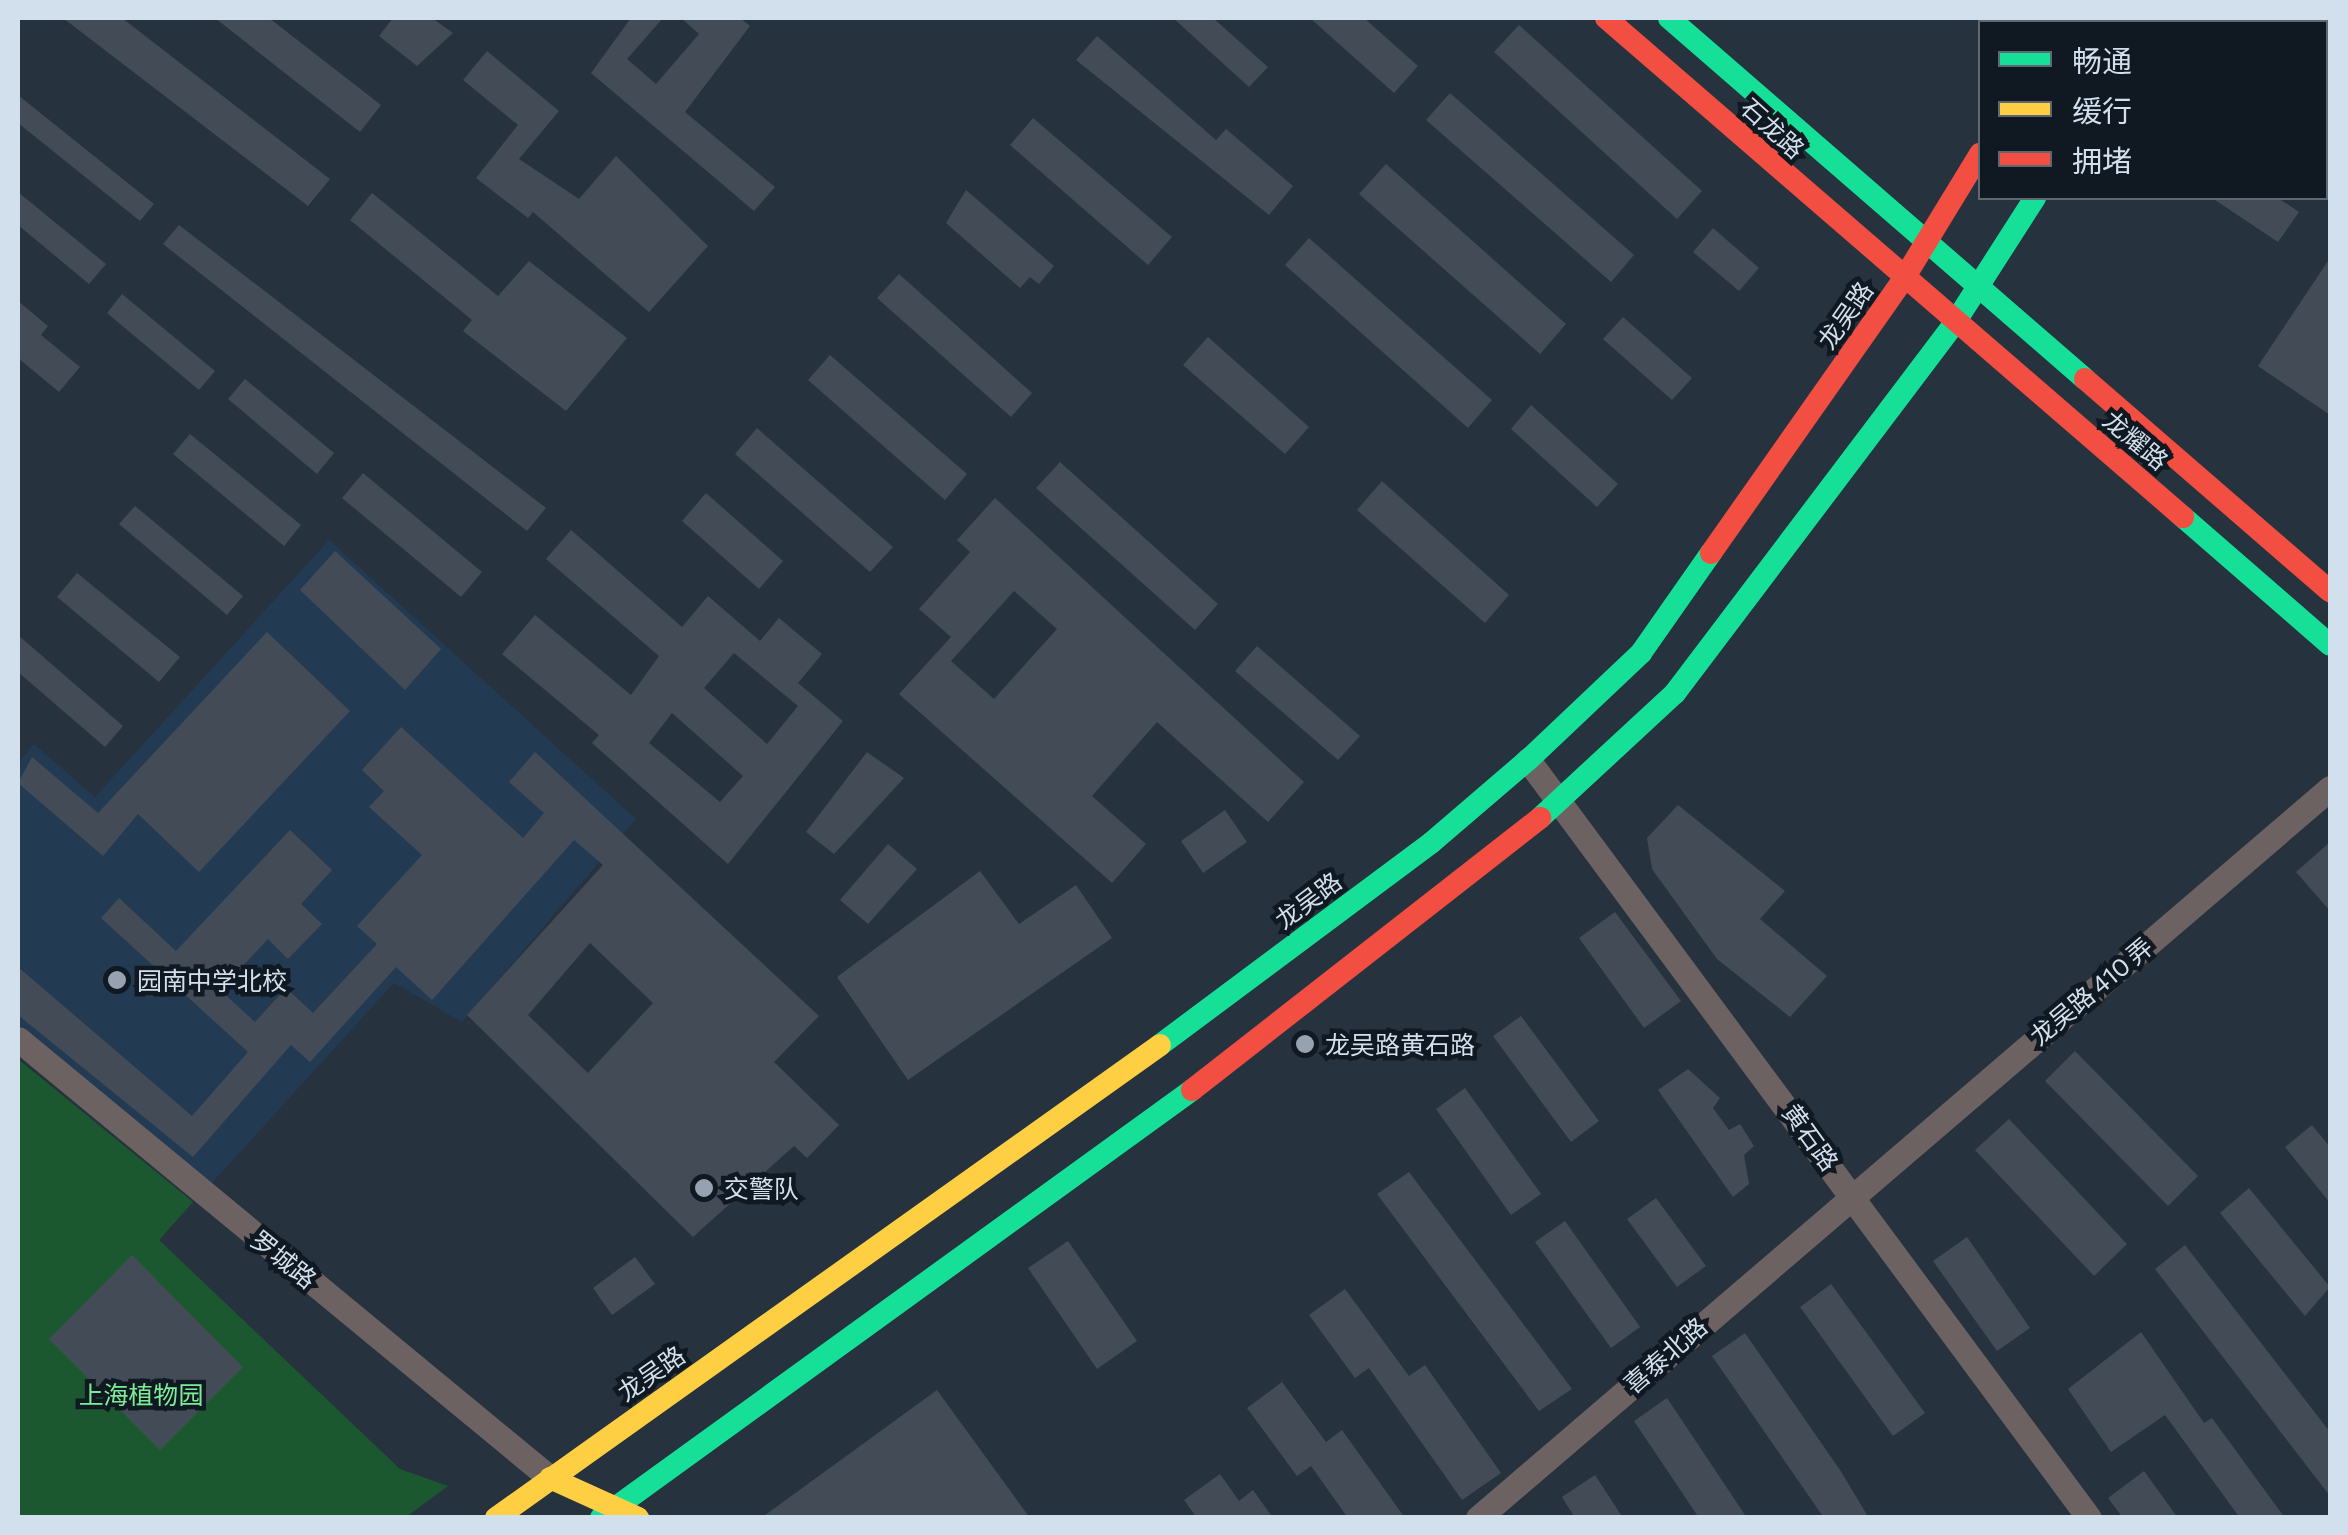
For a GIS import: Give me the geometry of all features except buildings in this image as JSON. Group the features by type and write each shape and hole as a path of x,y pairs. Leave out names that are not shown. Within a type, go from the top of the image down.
{"main road":[{"name":"石龙路","path":"1606,18 1903,280"},
{"name":"石龙路","path":"1669,18 1924,242"},
{"name":"龙吴路","path":"496,1518 1059,1120 1431,843 1528,760 1641,653 1903,280 1978,157"},
{"path":"608,1512 1290,1020 1562,800 1675,693 1954,324 2034,200"},
{"name":"龙耀路","path":"1924,242 2330,591"},
{"name":"龙耀路","path":"1903,280 2330,646"},
{"path":"550,1478 608,1512 638,1518"}],"street":[{"name":"黄石路","path":"1528,760 1562,800 2088,1518"},
{"name":"龙吴路 410 弄","path":"1852,1193 2330,788"},
{"name":"罗城路","path":"18,1040 550,1478"},
{"name":"喜泰北路","path":"1478,1518 1852,1193"}],"shaded area":[{"path":"329,540 636,819 462,1022 394,983 211,1184 18,1024 18,763 34,744 95,797"}],"green space":[{"name":"上海植物园","path":"18,1059 193,1202 159,1240 400,1469 448,1486 406,1517 18,1517"}],"traffic: fast":[{"path":"1669,18 2085,379"},
{"path":"1540,818 1675,693 1954,324 2034,200"},
{"path":"2183,517 2330,645"},
{"path":"1160,1045 1431,843 1528,760 1641,653 1711,553"},
{"path":"601,1518 1192,1090"}],"traffic: slow":[{"path":"496,1518 1160,1045"},
{"path":"550,1478 638,1518"}],"traffic: jam":[{"path":"1606,18 2183,517"},
{"path":"1711,553 1903,280 1978,157"},
{"path":"2085,379 2330,591"},
{"path":"1192,1090 1540,818"}],"place":[{"name":"园南中学北校","path":"117,980"},
{"name":"龙吴路黄石路","path":"1305,1044"},
{"name":"交警队","path":"704,1188"}]}
